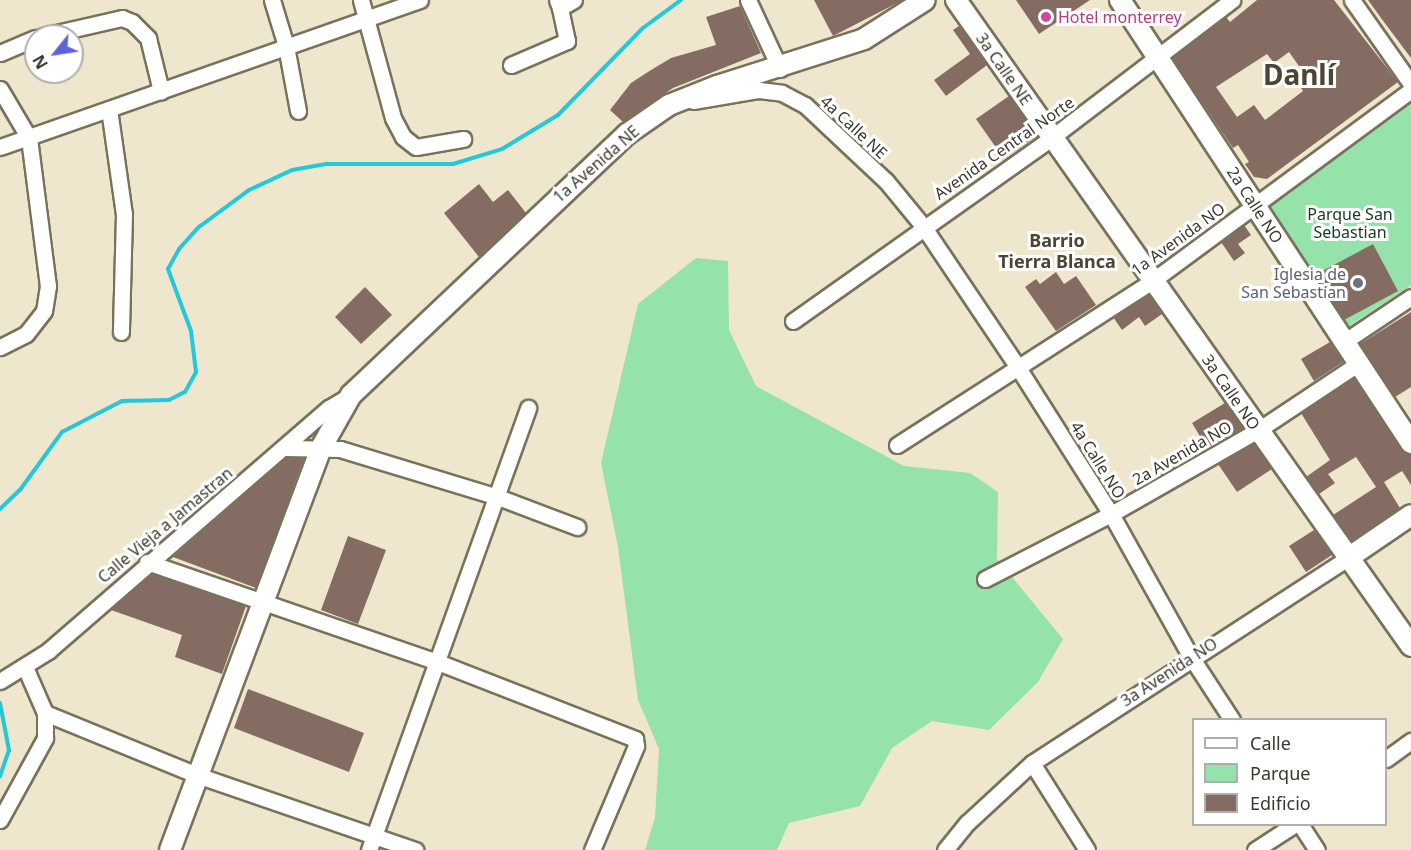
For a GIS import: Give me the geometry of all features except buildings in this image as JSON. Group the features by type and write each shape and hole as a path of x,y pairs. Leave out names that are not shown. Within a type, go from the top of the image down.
{"main road":[{"name":"1a Avenida NE","path":"170,850 321,448 351,395 627,134 669,105 717,86 780,69 864,39 925,0"},
{"name":"3a Calle NE","path":"956,0 1051,138"},
{"name":"2a Calle NO","path":"1120,0 1411,443"},
{"name":"3a Calle NO","path":"1051,138 1411,646"},
{"name":"3a Avenida NO","path":"1348,558 1411,514"}],"street":[{"path":"272,0 286,46 298,111"},
{"path":"361,0 393,118 403,137 416,147 463,139"},
{"path":"0,147 420,0"},
{"path":"511,64 567,42 558,4 574,0"},
{"path":"748,0 780,69"},
{"name":"Avenida Central Norte","path":"793,321 1051,138 1233,0"},
{"path":"1352,0 1411,84"},
{"path":"84,27 122,18 132,22 148,38 161,91"},
{"path":"0,53 24,43"},
{"path":"0,89 29,138 48,286 44,311 26,334 0,347"},
{"name":"4a Calle NE","path":"669,105 759,90 782,93 805,105 886,181 924,226"},
{"name":"1a Avenida NO","path":"897,445 1152,281 1411,90"},
{"path":"109,110 124,214 121,332"},
{"name":"4a Calle NO","path":"924,226 1111,514 1191,657 1231,718"},
{"path":"1345,341 1411,297"},
{"name":"2a Avenida NO","path":"985,579 1111,514 1258,430 1359,363"},
{"name":"Calle Vieja a Jamastran","path":"0,681 48,651 147,562 285,448 329,408 351,395"},
{"path":"369,850 435,661 528,408"},
{"path":"285,448 340,449 495,496 577,527"},
{"name":"3a Avenida NO","path":"945,850 967,823 1032,763 1191,657 1348,558"},
{"path":"147,562 261,604 435,661 634,739 636,746 592,850"},
{"path":"0,820 45,738 45,713 25,667"},
{"path":"45,713 197,775 415,850"},
{"path":"1387,758 1411,741"},
{"path":"1032,763 1087,850"},
{"path":"1255,850 1293,826"},
{"path":"1301,826 1317,850"}],"green space":[{"name":"Parque San Sebastian","path":"1411,103 1411,285 1346,328 1265,207"},
{"path":"696,258 728,261 729,330 756,386 904,466 970,473 998,492 997,559 1063,639 1038,682 989,730 932,721 892,748 860,806 789,823 777,850 645,850 655,818 659,749 638,700 618,547 601,463 638,304"}],"waterway":[{"path":"0,509 20,490 62,432 122,401 169,400 185,392 196,372 191,331 168,269 179,249 199,227 249,190 292,170 327,164 453,164 502,149 558,115 643,28 681,0"},
{"path":"0,703 9,750 0,776"}],"place":[{"name":"Hotel monterrey","path":"1046,17"},
{"name":"Iglesia de San Sebastían","path":"1358,283"}],"district":[{"name":"Danlí","path":"1299,74"},
{"name":"Barrio Tierra Blanca","path":"1057,251"}]}
